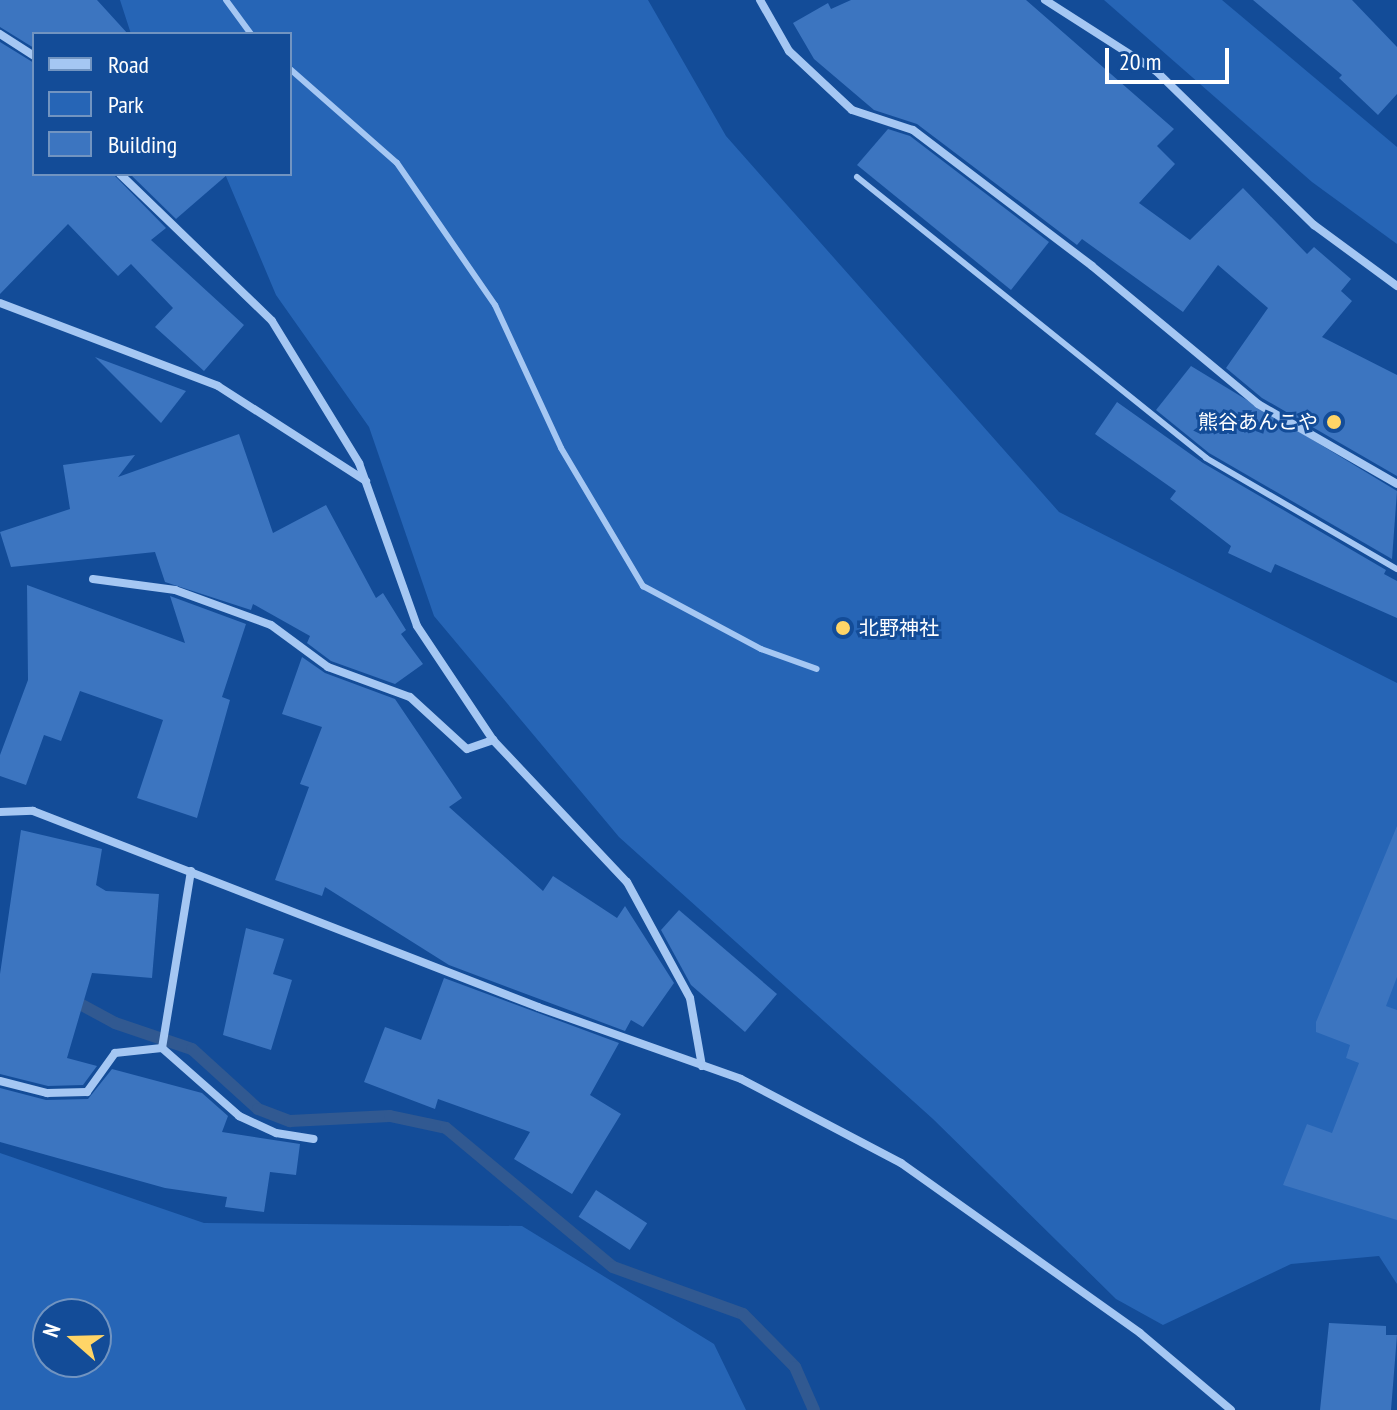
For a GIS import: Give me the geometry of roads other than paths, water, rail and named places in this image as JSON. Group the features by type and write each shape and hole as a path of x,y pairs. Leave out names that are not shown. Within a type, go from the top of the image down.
{"street":[{"path":"760,0 789,51 852,110 913,130 1092,266 1258,404 1397,484"},
{"path":"1045,0 1156,71 1314,225 1397,286"},
{"path":"0,34 32,55"},
{"path":"122,176 272,321 366,481 417,626 493,740 627,882 690,998 702,1066"},
{"path":"0,303 218,386 366,481"},
{"path":"93,579 175,590 271,625 328,667 410,697 467,749 493,740"},
{"path":"0,812 33,811 741,1079 901,1163 1140,1333 1231,1410"},
{"path":"162,1046 191,871"},
{"path":"0,1081 47,1093 87,1092 115,1053 162,1046"},
{"path":"162,1046 239,1116 276,1133 314,1139"}],"lane":[{"path":"226,0 250,32"},
{"path":"292,71 397,163 495,305 561,448 643,586 761,649 817,669"},
{"path":"857,177 1206,458 1397,569"}],"waterway":[{"path":"69,998 115,1023 192,1049 258,1109 290,1121 390,1116 446,1128 613,1267 743,1314 795,1367 814,1410"}],"place":[{"name":"熊谷あんこや","path":"1334,422"},
{"name":"北野神社","path":"843,628"}]}
